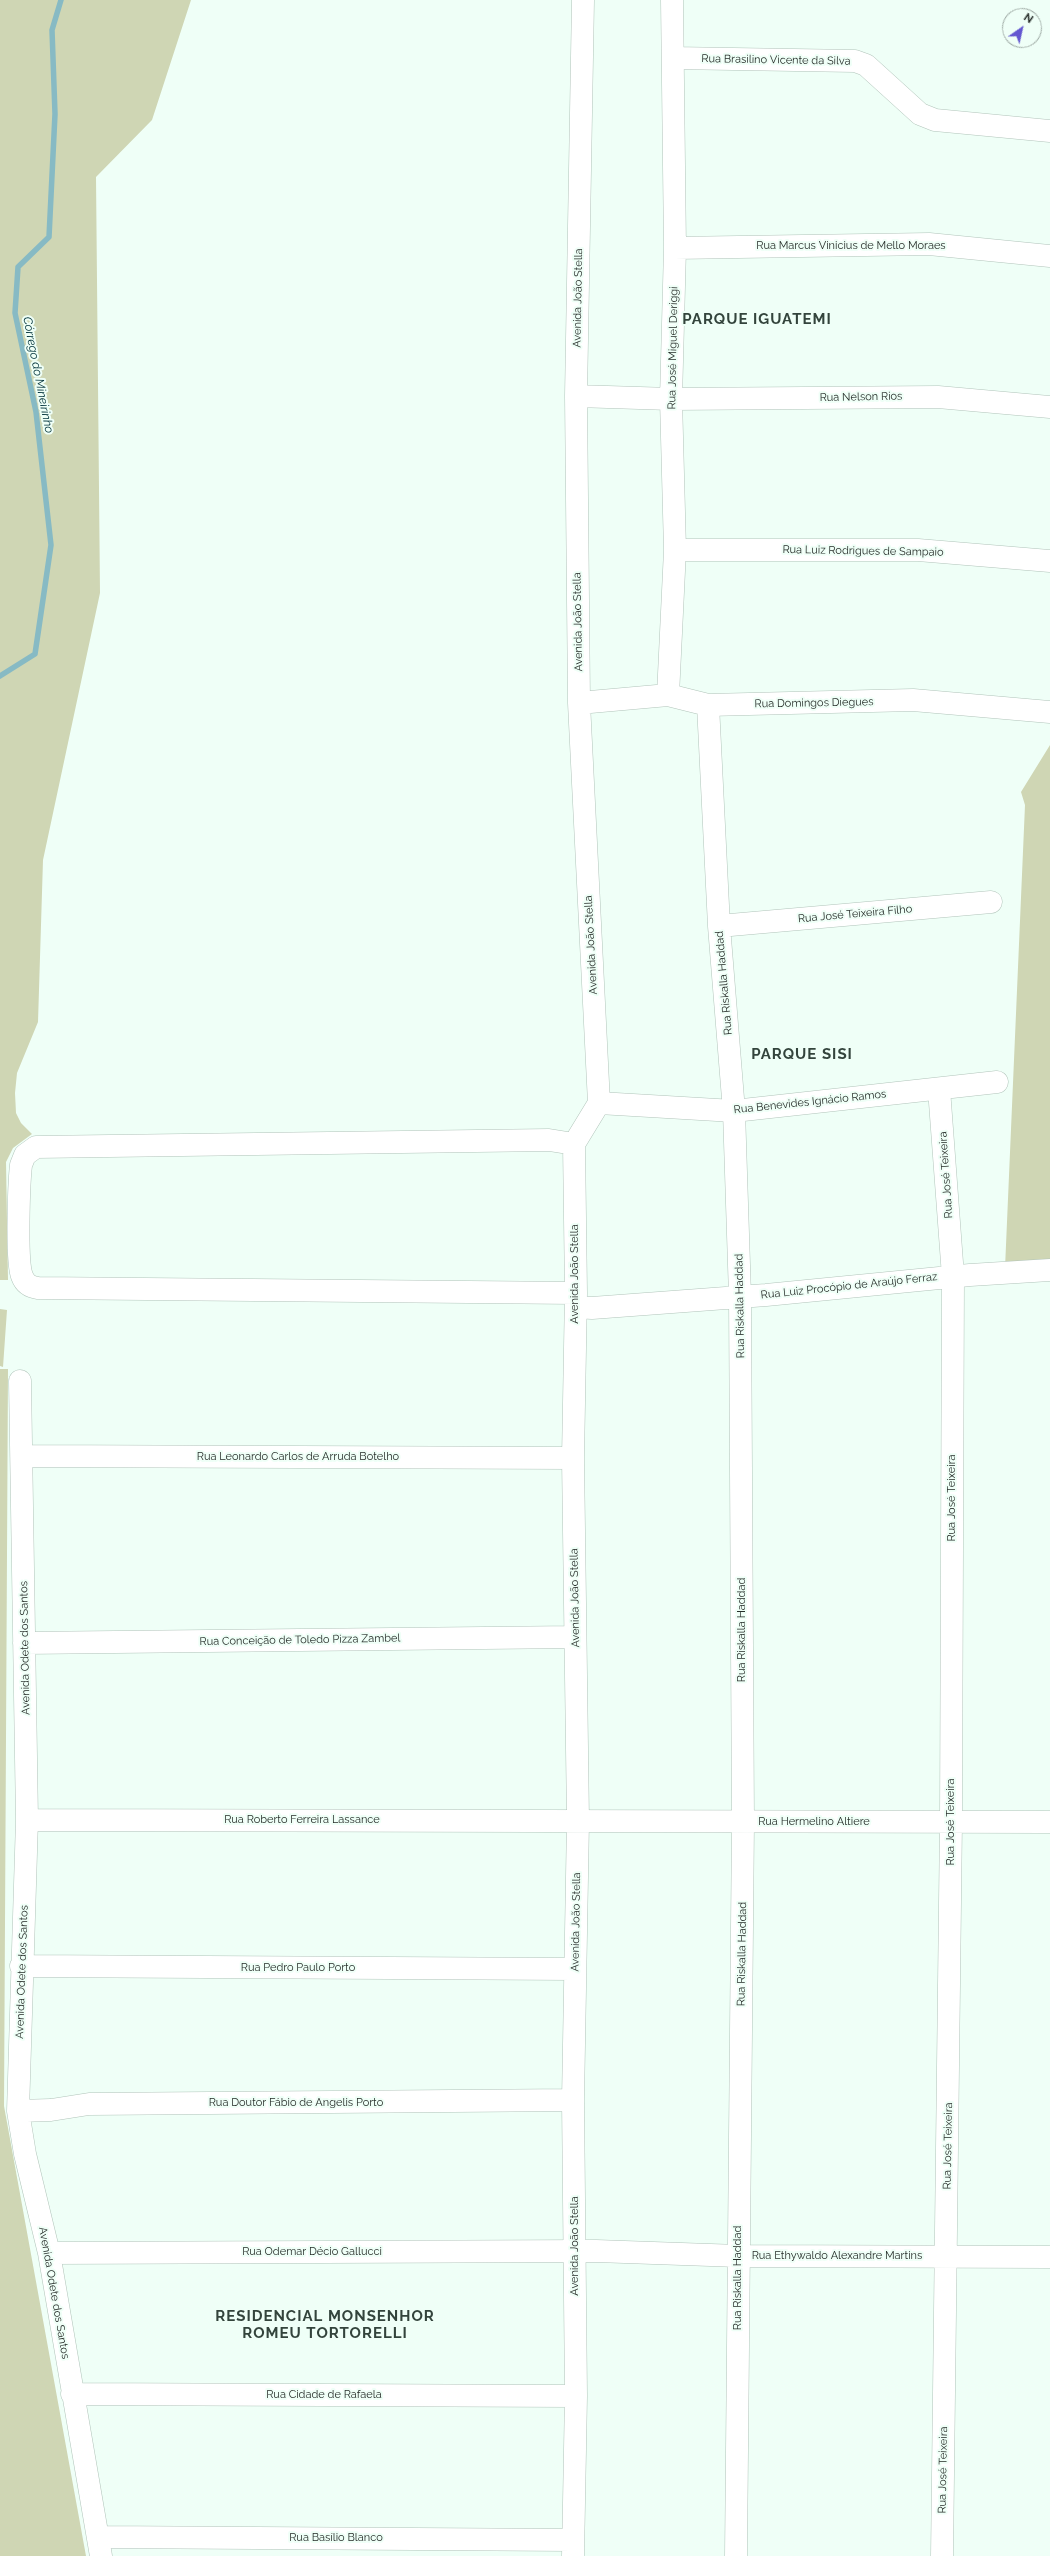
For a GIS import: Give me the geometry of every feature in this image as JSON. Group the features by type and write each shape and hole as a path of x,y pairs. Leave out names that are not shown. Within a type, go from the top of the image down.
{"street":[{"name":"Avenida João Stella","path":"583,0 576,396 579,703 598,1103"},
{"name":"Rua José Miguel Deriggi","path":"668,696 675,550 671,399 675,248 672,0"},
{"name":"Rua Brasilino Vicente da Silva","path":"673,58 855,60 866,65 920,114 935,120 1050,131"},
{"name":"Rua Marcus Vinicius de Mello Moraes","path":"675,248 929,244 1050,256"},
{"name":"Rua Nelson Rios","path":"576,396 671,399 938,396 1050,407"},
{"name":"Rua Luiz Rodrigues de Sampaio","path":"675,550 918,550 1050,561"},
{"name":"Rua Domingos Diegues","path":"579,703 668,696 708,705 913,700 1050,712"},
{"name":"Rua Riskalla Haddad","path":"708,705 719,926 734,1111 740,1296 743,1822 736,2556"},
{"name":"Rua José Teixeira Filho","path":"719,926 991,902"},
{"name":"Rua Benevides Ignácio Ramos","path":"598,1103 734,1111 997,1082"},
{"name":"Rua José Teixeira","path":"939,1089 953,1276 951,1821 947,2257 942,2556"},
{"path":"574,1144 598,1103"},
{"name":"Rua Luiz Procópio de Araújo Ferraz","path":"574,1144 549,1140 36,1147 25,1155 22,1165 20,1255 22,1276 28,1285 38,1288 576,1300 592,1308 953,1276 1050,1270"},
{"name":"Avenida João Stella","path":"573,2548 576,2396 573,2100 574,1969 578,1821 573,1458 576,1300 574,1144"},
{"name":"Avenida Odete dos Santos","path":"20,1381 27,1820 21,1966 18,2111 25,2154 49,2253 72,2394 100,2547"},
{"name":"Rua Leonardo Carlos de Arruda Botelho","path":"22,1456 573,1458"},
{"name":"Rua Conceição de Toledo Pizza Zambel","path":"24,1643 575,1637"},
{"name":"Rua Roberto Ferreira Lassance","path":"27,1820 578,1821"},
{"name":"Rua Hermelino Altiere","path":"578,1821 1050,1822"},
{"name":"Rua Pedro Paulo Porto","path":"21,1966 574,1969"},
{"name":"Rua Doutor Fábio de Angelis Porto","path":"18,2111 51,2110 89,2104 573,2100"},
{"name":"Rua Ethywaldo Alexandre Martins","path":"575,2251 739,2256 1050,2257"},
{"name":"Rua Odemar Décio Gallucci","path":"49,2253 575,2251"},
{"name":"Rua Cidade de Rafaela","path":"72,2394 576,2396"},
{"name":"Rua Basílio Blanco","path":"100,2547 573,2548"}],"green space":[{"path":"0,0 191,0 152,120 96,177 100,593 43,860 38,1022 17,1073 15,1093 16,1113 21,1123 32,1134 13,1148 6,1162 8,1280 0,1280"},
{"path":"1050,745 1050,1265 1005,1268 1025,805 1021,792"},
{"path":"0,1309 7,1310 3,1367 0,1366"},
{"path":"0,1369 8,1369 4,2106 86,2556 0,2556"}],"waterway":[{"name":"Córrego do Mineirinho","path":"0,676 35,654 51,545 36,412 15,313 18,267 49,237 55,114 52,30 61,0"}],"district":[{"name":"PARQUE IGUATEMI","path":"757,319"},
{"name":"PARQUE SISI","path":"802,1054"},
{"name":"RESIDENCIAL MONSENHOR ROMEU TORTORELLI","path":"325,2324"}]}
